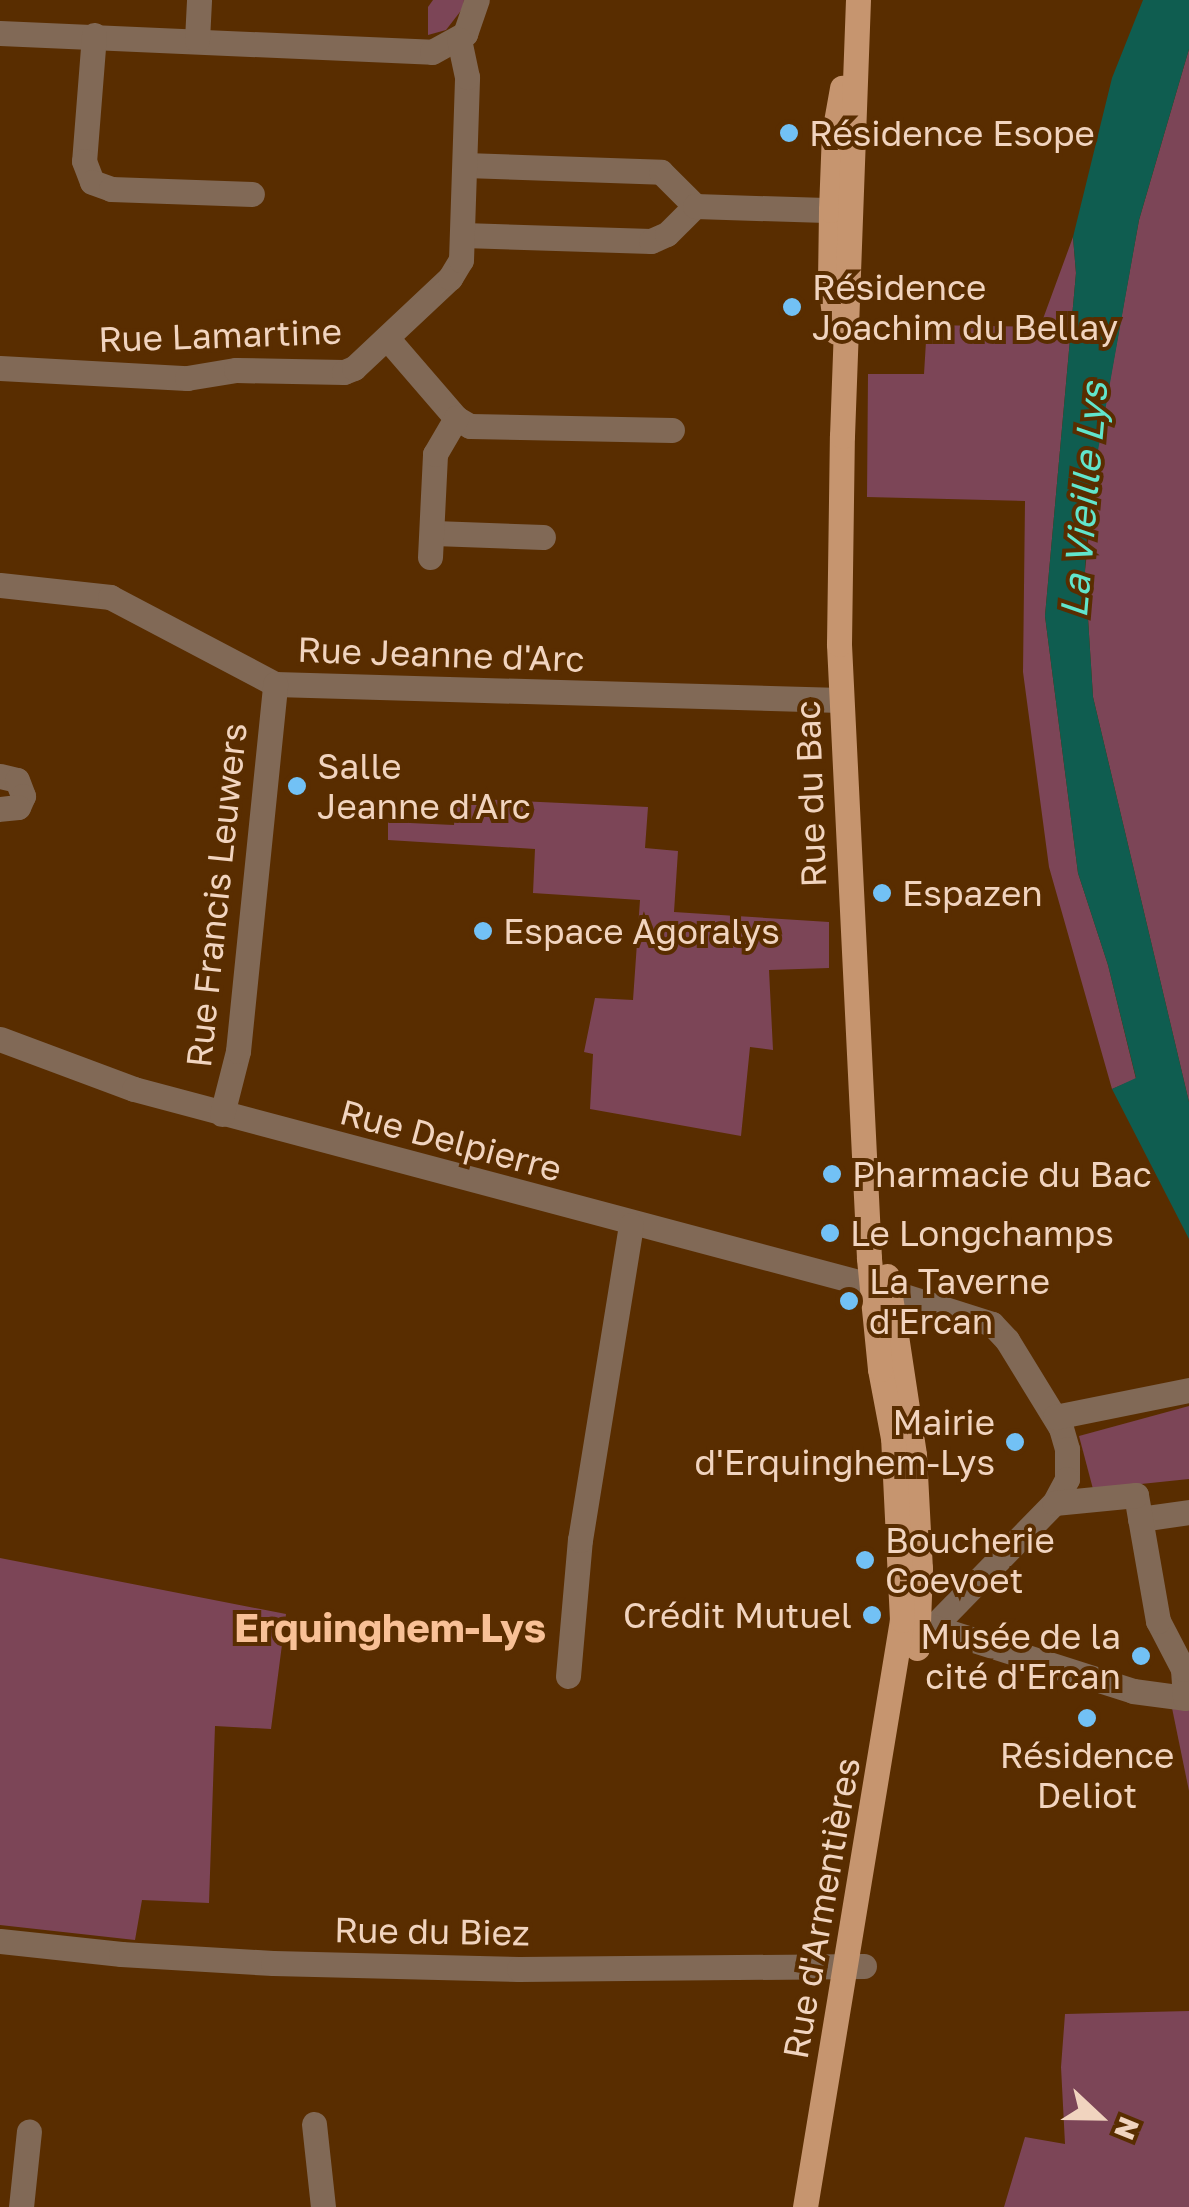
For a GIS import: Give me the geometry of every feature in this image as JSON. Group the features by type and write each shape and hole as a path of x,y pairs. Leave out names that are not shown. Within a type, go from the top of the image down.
{"main road":[{"name":"Rue du Bac","path":"858,0 834,132 841,210 831,295 842,436 842,700 864,1148 880,1288"},
{"name":"Rue d'Armentières","path":"805,2207 856,1966 918,1624 882,1380 880,1288"},
{"name":"Rue d'Armentières","path":"822,2207 856,1966"}],"street":[{"path":"197,40 199,0"},
{"path":"0,33 432,52 458,40 470,27 477,0"},
{"path":"94,36 84,161 92,182 111,189 252,194"},
{"name":"Rue Lamartine","path":"0,368 77,375 196,378 246,369 344,372 359,364 455,272 461,260 467,77 458,40"},
{"path":"465,165 661,172 695,206 841,210"},
{"path":"463,235 652,241 667,234 695,206"},
{"path":"387,338 456,418 487,428 672,430"},
{"path":"456,418 435,454 432,545 543,537"},
{"name":"Rue Jeanne d'Arc","path":"0,586 110,598 274,684 842,700"},
{"name":"Rue Francis Leuwers","path":"222,1114 238,1051 274,684"},
{"path":"0,776 17,780 23,796 18,807 0,809"},
{"name":"Rue Delpierre","path":"0,1039 99,1078 222,1114 880,1288 992,1324 1008,1340 1056,1418 1069,1460 1067,1479 1054,1503"},
{"path":"568,1676 580,1540 631,1225"},
{"path":"1056,1418 1189,1390"},
{"path":"1136,1495 1158,1620 1183,1668 1185,1698 1133,1691 918,1624 1054,1503 1136,1495"},
{"path":"1140,1519 1189,1512"},
{"name":"Rue du Biez","path":"0,1941 121,1954 273,1963 519,1969 856,1966"},
{"path":"314,2124 323,2207"},
{"path":"21,2207 29,2131"}],"shaded area":[{"path":"433,0 464,0 463,8 446,30 428,35 428,7"},
{"path":"1189,49 1189,1102 1093,697 1085,571 1098,447 1139,220"},
{"path":"1073,237 1076,273 1045,616 1078,873 1108,965 1136,1079 1112,1089 1049,867 1023,672 1025,501 867,497 868,374 924,374 927,325 1040,327"},
{"path":"456,798 648,807 645,848 678,851 674,912 829,922 829,968 769,970 773,1050 750,1047 741,1136 590,1109 593,1054 584,1052 595,998 633,1000 640,900 533,893 535,849 388,840 388,822 454,825"},
{"path":"1189,1406 1189,1479 1093,1489 1079,1436"},
{"path":"0,1558 286,1614 271,1729 215,1726 209,1903 142,1900 135,1940 0,1925"},
{"path":"1172,1708 1189,1708 1189,1791"},
{"path":"1189,2011 1189,2207 1004,2207 1025,2137 1065,2144 1061,2067 1065,2014"}],"water":[{"name":"La Vieille Lys","path":"1143,0 1189,0 1189,49 1139,220 1089,501 1085,571 1093,697 1189,1102 1189,1239 1112,1089 1136,1078 1108,965 1078,873 1045,616 1076,273 1073,237 1112,78"}],"place":[{"name":"Résidence Esope","path":"789,133"},
{"name":"Résidence Joachim du Bellay","path":"792,307"},
{"name":"Salle Jeanne d'Arc","path":"297,786"},
{"name":"Espazen","path":"882,893"},
{"name":"Espace Agoralys","path":"483,931"},
{"name":"Pharmacie du Bac","path":"832,1174"},
{"name":"Le Longchamps","path":"830,1233"},
{"name":"La Taverne d'Ercan","path":"849,1301"},
{"name":"Mairie d'Erquinghem-Lys","path":"1015,1442"},
{"name":"Boucherie Coevoet","path":"865,1560"},
{"name":"Crédit Mutuel","path":"872,1615"},
{"name":"Musée de la cité d'Ercan","path":"1141,1656"},
{"name":"Résidence Deliot","path":"1087,1718"}],"district":[{"name":"Erquinghem-Lys","path":"390,1627"}]}
